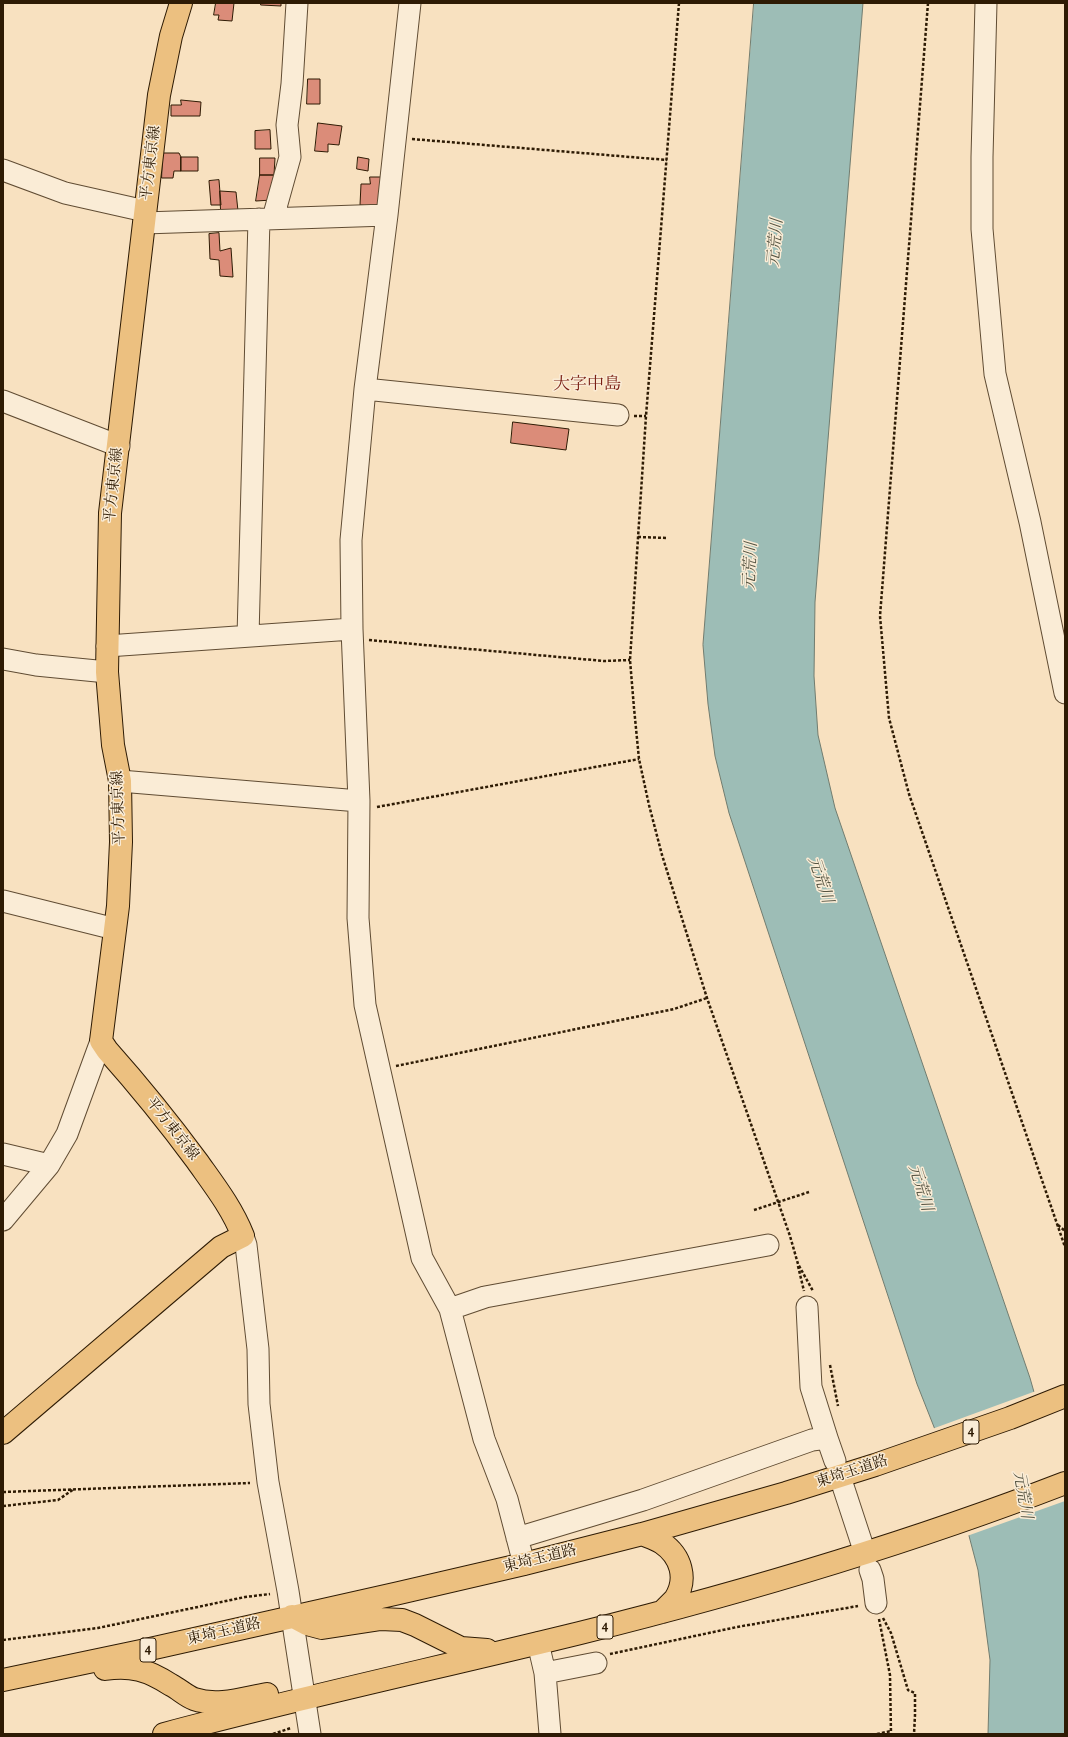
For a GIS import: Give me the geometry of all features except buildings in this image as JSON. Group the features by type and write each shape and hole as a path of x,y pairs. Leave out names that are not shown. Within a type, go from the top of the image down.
{"main road":[{"name":"平方東京線","path":"181,3 171,36 159,95 110,514 107,672 112,739 120,781 120,872 118,906 101,1041 170,1125 216,1187 236,1218 243,1236"},
{"path":"3,1433 222,1247 243,1236"},
{"name":"東埼玉道路","path":"3,1680 141,1651 524,1564 642,1534 786,1493 875,1465 1010,1418 1065,1396"},
{"name":"4","path":"164,1734 514,1649 725,1595 902,1542 1065,1483"},
{"path":"642,1534 661,1542 670,1550 677,1557 683,1574 680,1589 674,1599 662,1612"},
{"name":"4","path":"292,1616 307,1624 322,1628 381,1619 402,1620 461,1648 478,1650 514,1649"},
{"name":"4","path":"40,1672 78,1673 116,1668 136,1668 152,1674 194,1699 208,1702 223,1702 267,1694 285,1695 304,1699"}],"street":[{"path":"248,636 266,219 290,157 287,125 292,84 296,3"},
{"path":"410,3 387,215 365,389 351,540 352,634 359,806 358,918 365,1005 378,1069 422,1258 450,1309 484,1439 507,1499 524,1564"},
{"path":"986,3 982,156 982,229 995,374 1030,522 1065,693"},
{"path":"3,170 65,193 145,217 266,219 387,215"},
{"path":"365,389 618,415"},
{"path":"3,401 119,446"},
{"path":"107,646 248,636 352,634"},
{"path":"3,659 36,665 107,672"},
{"path":"120,781 359,806"},
{"path":"3,901 115,929"},
{"path":"3,1220 49,1165 67,1134 101,1041"},
{"path":"3,1154 49,1165"},
{"path":"243,1236 246,1244 254,1304 258,1349 259,1404 268,1482 288,1591 310,1734"},
{"path":"450,1309 485,1297 768,1245"},
{"path":"811,1301 811,1387 835,1461"},
{"path":"517,1538 643,1500 812,1440 827,1438"},
{"path":"843,1486 863,1547"},
{"path":"870,1570 876,1603"},
{"path":"538,1643 545,1673 550,1734"},
{"path":"545,1673 596,1663"}],"path":[{"path":"679,3 646,416 630,660 640,758 648,805 662,855 707,998 779,1203 811,1301"},
{"path":"928,3 880,616 889,718 909,794 1065,1247"},
{"path":"396,137 667,160"},
{"path":"638,537 667,538"},
{"path":"352,634 604,661 630,660"},
{"path":"359,806 614,764 640,758"},
{"path":"378,1069 674,1009 707,998"},
{"path":"754,1210 809,1192"},
{"path":"1057,1224 1065,1232"},
{"path":"798,1264 811,1301"},
{"path":"829,1363 838,1408"},
{"path":"3,1492 268,1482"},
{"path":"3,1506 58,1500 74,1489"},
{"path":"3,1640 98,1628 245,1597 288,1591"},
{"path":"596,1663 598,1657 737,1627 876,1603"},
{"path":"876,1603 890,1675 891,1733 877,1734"},
{"path":"876,1603 890,1633 908,1690 915,1693 914,1734"}],"water":[{"name":"元荒川","path":"754,3 863,3 815,602 814,676 818,735 835,808 1030,1378 1065,1501 1065,1734 988,1734 990,1660 978,1570 953,1475 917,1384 729,813 715,756 708,704 703,645"}],"pier":[{"path":"1036,1391 1065,1494 1065,1501 967,1536 951,1475 932,1429"}],"district":[{"name":"大字中島","path":"587,385"}]}
